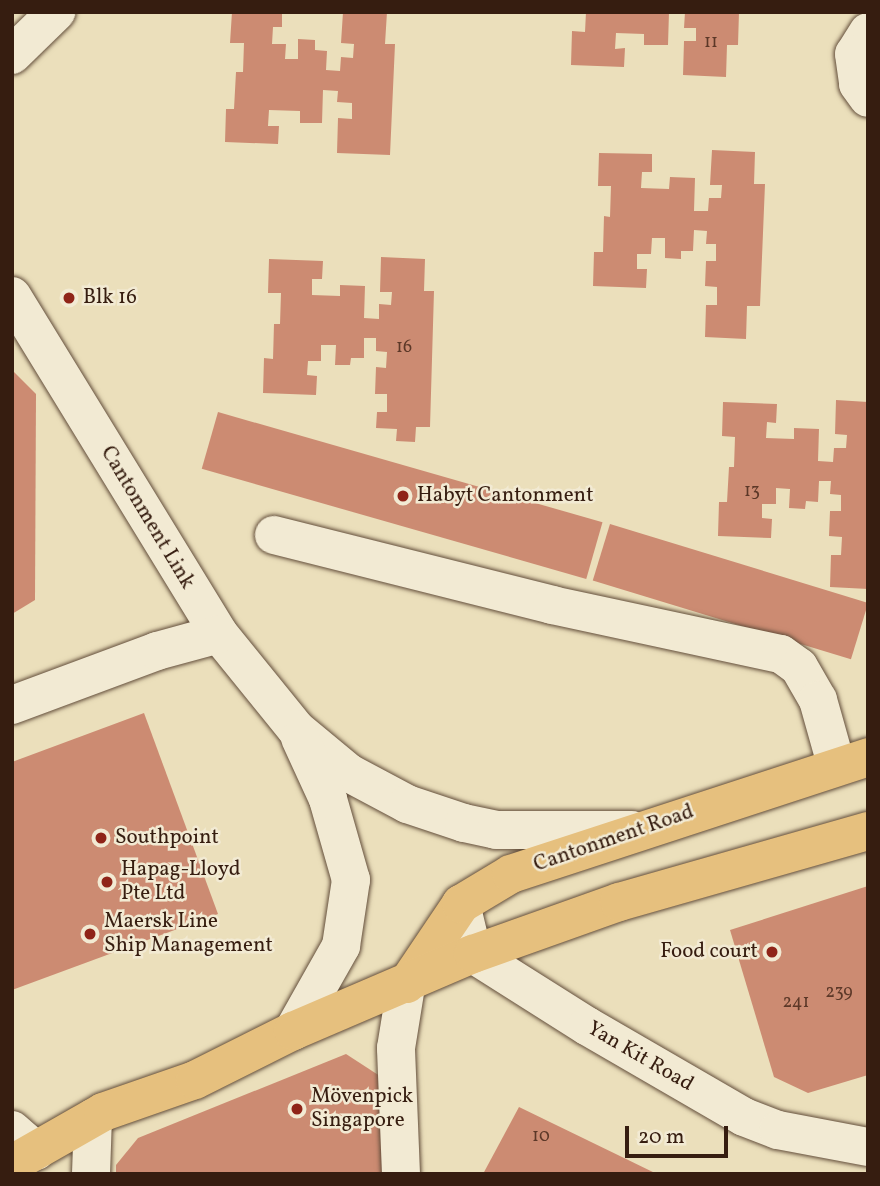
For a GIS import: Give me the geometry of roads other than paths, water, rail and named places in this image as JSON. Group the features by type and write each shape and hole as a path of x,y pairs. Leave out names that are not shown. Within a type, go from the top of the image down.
{"main road":[{"name":"Cantonment Road","path":"406,986 461,904 511,874 852,761"},
{"path":"20,1149 195,1080 293,1031 406,986 473,954 619,902 868,831"}],"street":[{"path":"12,19 20,12"},
{"path":"12,55 56,12"},
{"path":"868,32 854,54 858,84 868,98"},
{"name":"Cantonment Link","path":"12,296 219,634 296,729 349,773 407,804 464,823 496,831 638,830"},
{"path":"274,535 539,602 781,654 799,667 852,761"},
{"path":"12,705 157,651 219,634"},
{"name":"Cantonment Link","path":"293,1031 341,946 351,880 328,799 296,729"},
{"path":"461,904 473,954"},
{"name":"Yan Kit Road","path":"473,954 744,1117 778,1130 868,1147"},
{"path":"401,1174 396,1048 406,986"},
{"path":"91,1174 93,1118"}],"place":[{"name":"Blk 16","path":"69,298"},
{"name":"Habyt Cantonment","path":"403,496"},
{"name":"Southpoint","path":"101,838"},
{"name":"Hapag-Lloyd Pte Ltd","path":"107,882"},
{"name":"Maersk Line Ship Management","path":"90,934"},
{"name":"Food court","path":"772,952"},
{"name":"Mövenpick Singapore","path":"297,1109"}]}
